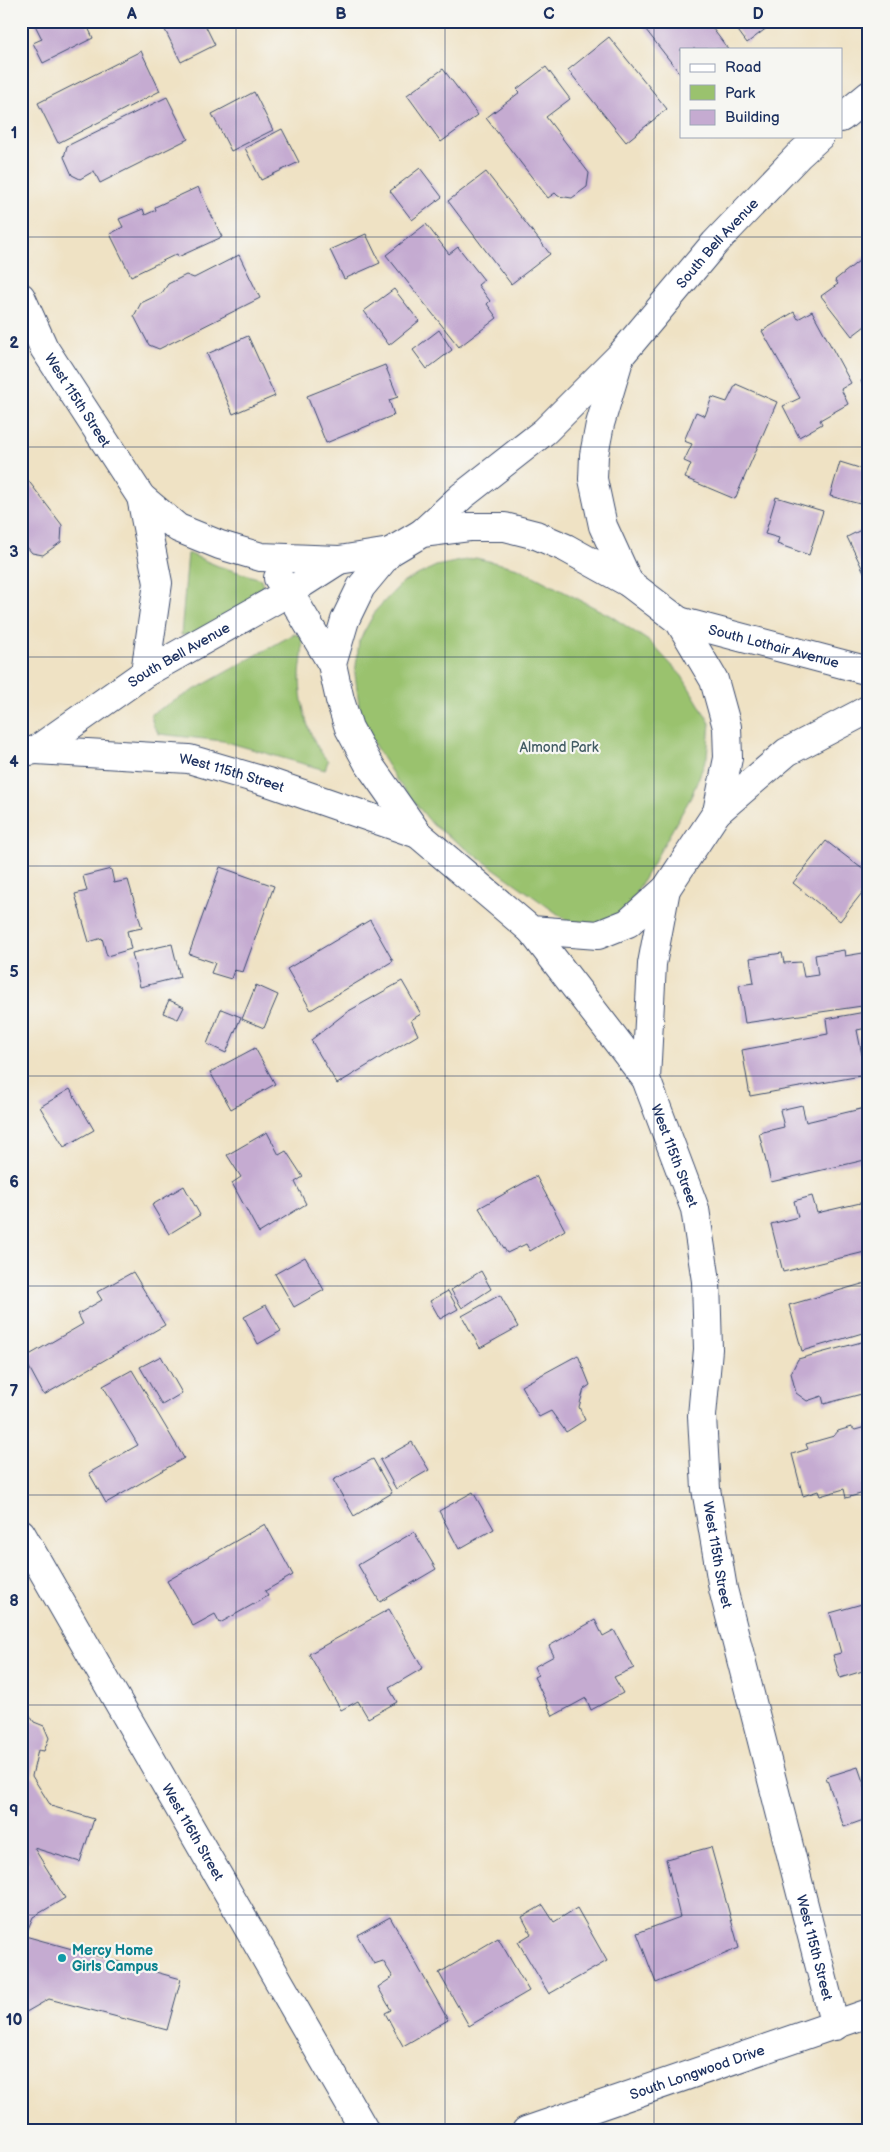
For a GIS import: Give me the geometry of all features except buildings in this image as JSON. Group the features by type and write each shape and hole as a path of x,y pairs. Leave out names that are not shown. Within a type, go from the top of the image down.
{"street":[{"path":"842,117 869,95"},
{"name":"South Bell Avenue","path":"422,533 462,496 545,431 620,356 714,244 799,155 818,138"},
{"name":"West 115th Street","path":"21,297 44,348 141,497 178,528 220,545 261,557"},
{"name":"South Bell Avenue","path":"620,356 600,424 594,454 593,479 603,526 628,583"},
{"name":"West 115th Street","path":"141,497 158,583 146,673"},
{"path":"332,664 346,620 361,587 390,552 422,533 469,527 505,527 536,534 566,548 628,583 679,621 714,680 727,727 728,758 717,812"},
{"name":"South Bell Avenue","path":"261,557 338,560 390,552"},
{"path":"261,557 289,592 332,664 348,728 368,763 418,834"},
{"name":"South Bell Avenue","path":"29,752 146,673 289,592 338,560"},
{"name":"South Lothair Avenue","path":"679,621 869,671"},
{"path":"531,930 598,935 628,923 666,889 717,812 787,752 869,709"},
{"name":"West 115th Street","path":"29,752 189,759 271,783 418,834 531,930 646,1079 695,1209 706,1281 708,1349 702,1416 706,1489 723,1589 835,2026"},
{"name":"West 115th Street","path":"646,1079 652,964 666,889"},
{"name":"West 116th Street","path":"21,1533 365,2131"},
{"name":"South Longwood Drive","path":"526,2131 869,2014"}],"green space":[{"path":"188,553 218,566 261,579 265,594 196,634 181,635"},
{"name":"Almond Park","path":"476,558 518,568 611,616 650,642 682,676 710,723 707,757 691,797 629,905 607,924 569,922 433,825 397,781 374,744 360,712 355,674 359,641 376,610 403,582 436,566"},
{"path":"294,634 301,636 302,641 300,678 304,711 315,743 328,761 325,770 223,741 159,734 153,725 151,714"}],"place":[{"name":"Mercy Home Girls Campus","path":"62,1958"}]}
